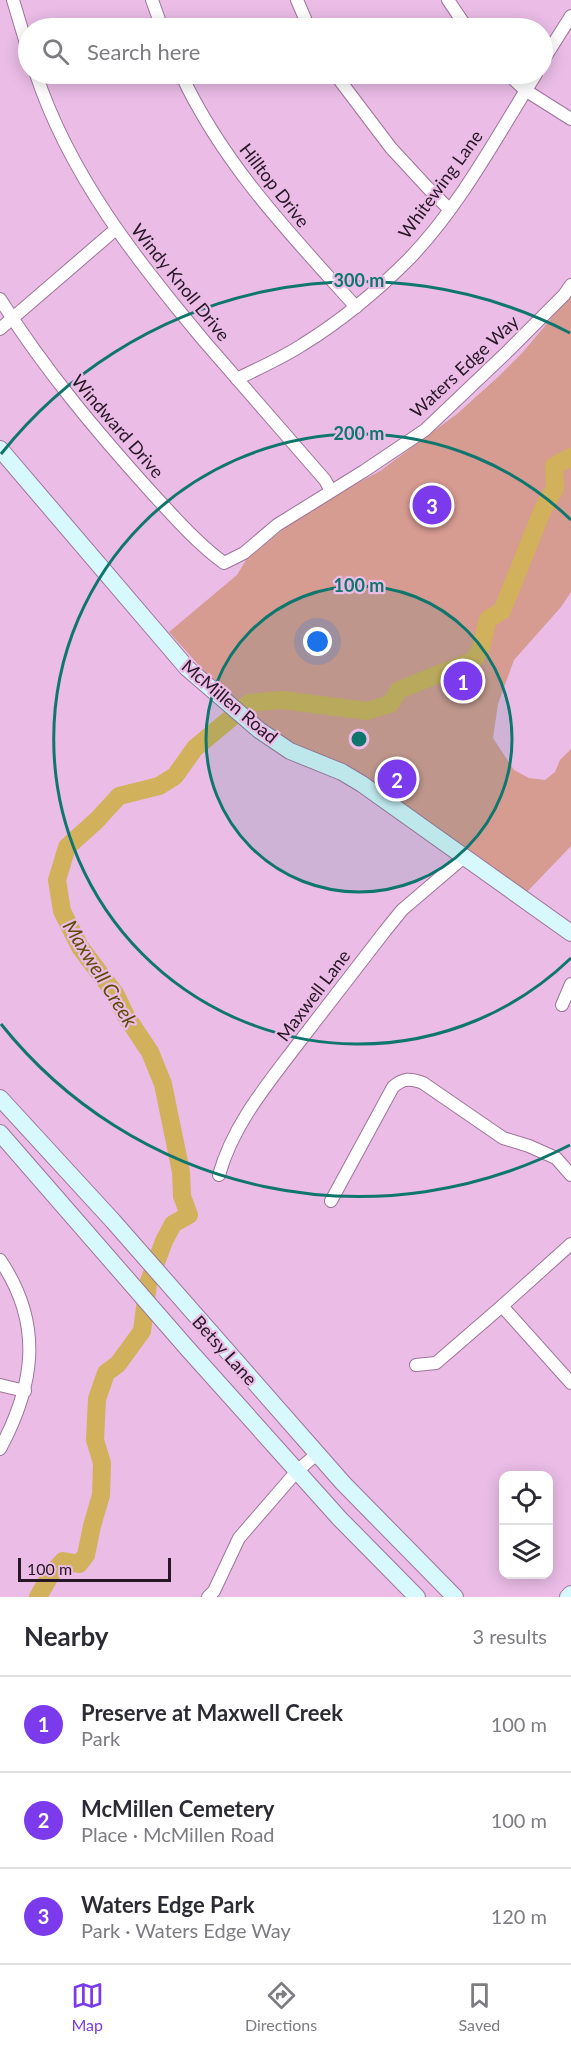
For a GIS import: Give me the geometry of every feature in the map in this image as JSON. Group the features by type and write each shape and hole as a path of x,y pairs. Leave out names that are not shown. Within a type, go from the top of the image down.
{"main road":[{"name":"McMillen Road","path":"0,449 187,668 259,730 290,751 342,772 362,784 571,933"},
{"name":"Betsy Lane","path":"0,1098 113,1221 196,1318 361,1502 455,1597"},
{"name":"Betsy Lane","path":"0,1133 186,1348 340,1519 417,1597"}],"street":[{"path":"13,0 18,18"},
{"path":"153,0 159,18"},
{"path":"297,0 305,18"},
{"path":"448,0 460,18"},
{"path":"553,46 571,16"},
{"name":"Windy Knoll Drive","path":"40,84 64,141 116,229 181,314 325,480 331,491"},
{"name":"Hilltop Drive","path":"186,84 207,124 238,172 275,218 356,307"},
{"path":"343,84 391,148 449,209"},
{"path":"519,84 571,119"},
{"name":"Whitewing Lane","path":"237,379 301,346 356,307 410,257 476,171 529,84"},
{"path":"0,329 116,229"},
{"name":"Waters Edge Way","path":"224,563 244,553 277,525 425,430 508,351 571,285"},
{"name":"Windward Drive","path":"0,299 63,390 204,549 224,563"},
{"name":"Maxwell Lane","path":"219,1175 225,1153 237,1128 260,1094 347,980 402,910 464,857"},
{"path":"562,1005 571,984"},
{"path":"332,1201 393,1087 399,1081 406,1080 423,1083 503,1138 556,1158 571,1175"},
{"path":"416,1365 436,1363 571,1244"},
{"path":"0,1260 13,1279 28,1317 29,1367 14,1422 0,1449"},
{"path":"502,1306 571,1383"},
{"path":"0,1385 24,1391"},
{"path":"208,1597 214,1591 239,1538 297,1471 318,1453"}],"shaded area":[{"path":"571,293 571,592 561,607 514,660 498,704 493,738 514,770 529,778 545,780 555,772 560,760 571,749 571,846 525,894 266,726 213,681 169,632 237,575 246,560 286,527 325,501 380,471 457,414 523,352"}],"waterway":[{"name":"Maxwell Creek","path":"38,1597 51,1574 63,1561 79,1564 86,1555 101,1495 102,1463 95,1440 97,1399 106,1373 118,1364 142,1331 148,1284 164,1241 173,1224 189,1215 182,1196 181,1172 163,1084 150,1052 126,1016 116,995 80,947 62,911 57,880 67,847 119,796 159,786 175,776 195,748 249,703 282,700 367,711 390,704 399,690 474,660 481,648 488,619 502,611 543,509 555,488 554,466 571,457"}],"place":[{"name":"Waters Edge Park","path":"432,505"},
{"name":"Preserve at Maxwell Creek","path":"463,681"},
{"name":"McMillen Cemetery","path":"397,779"}]}
